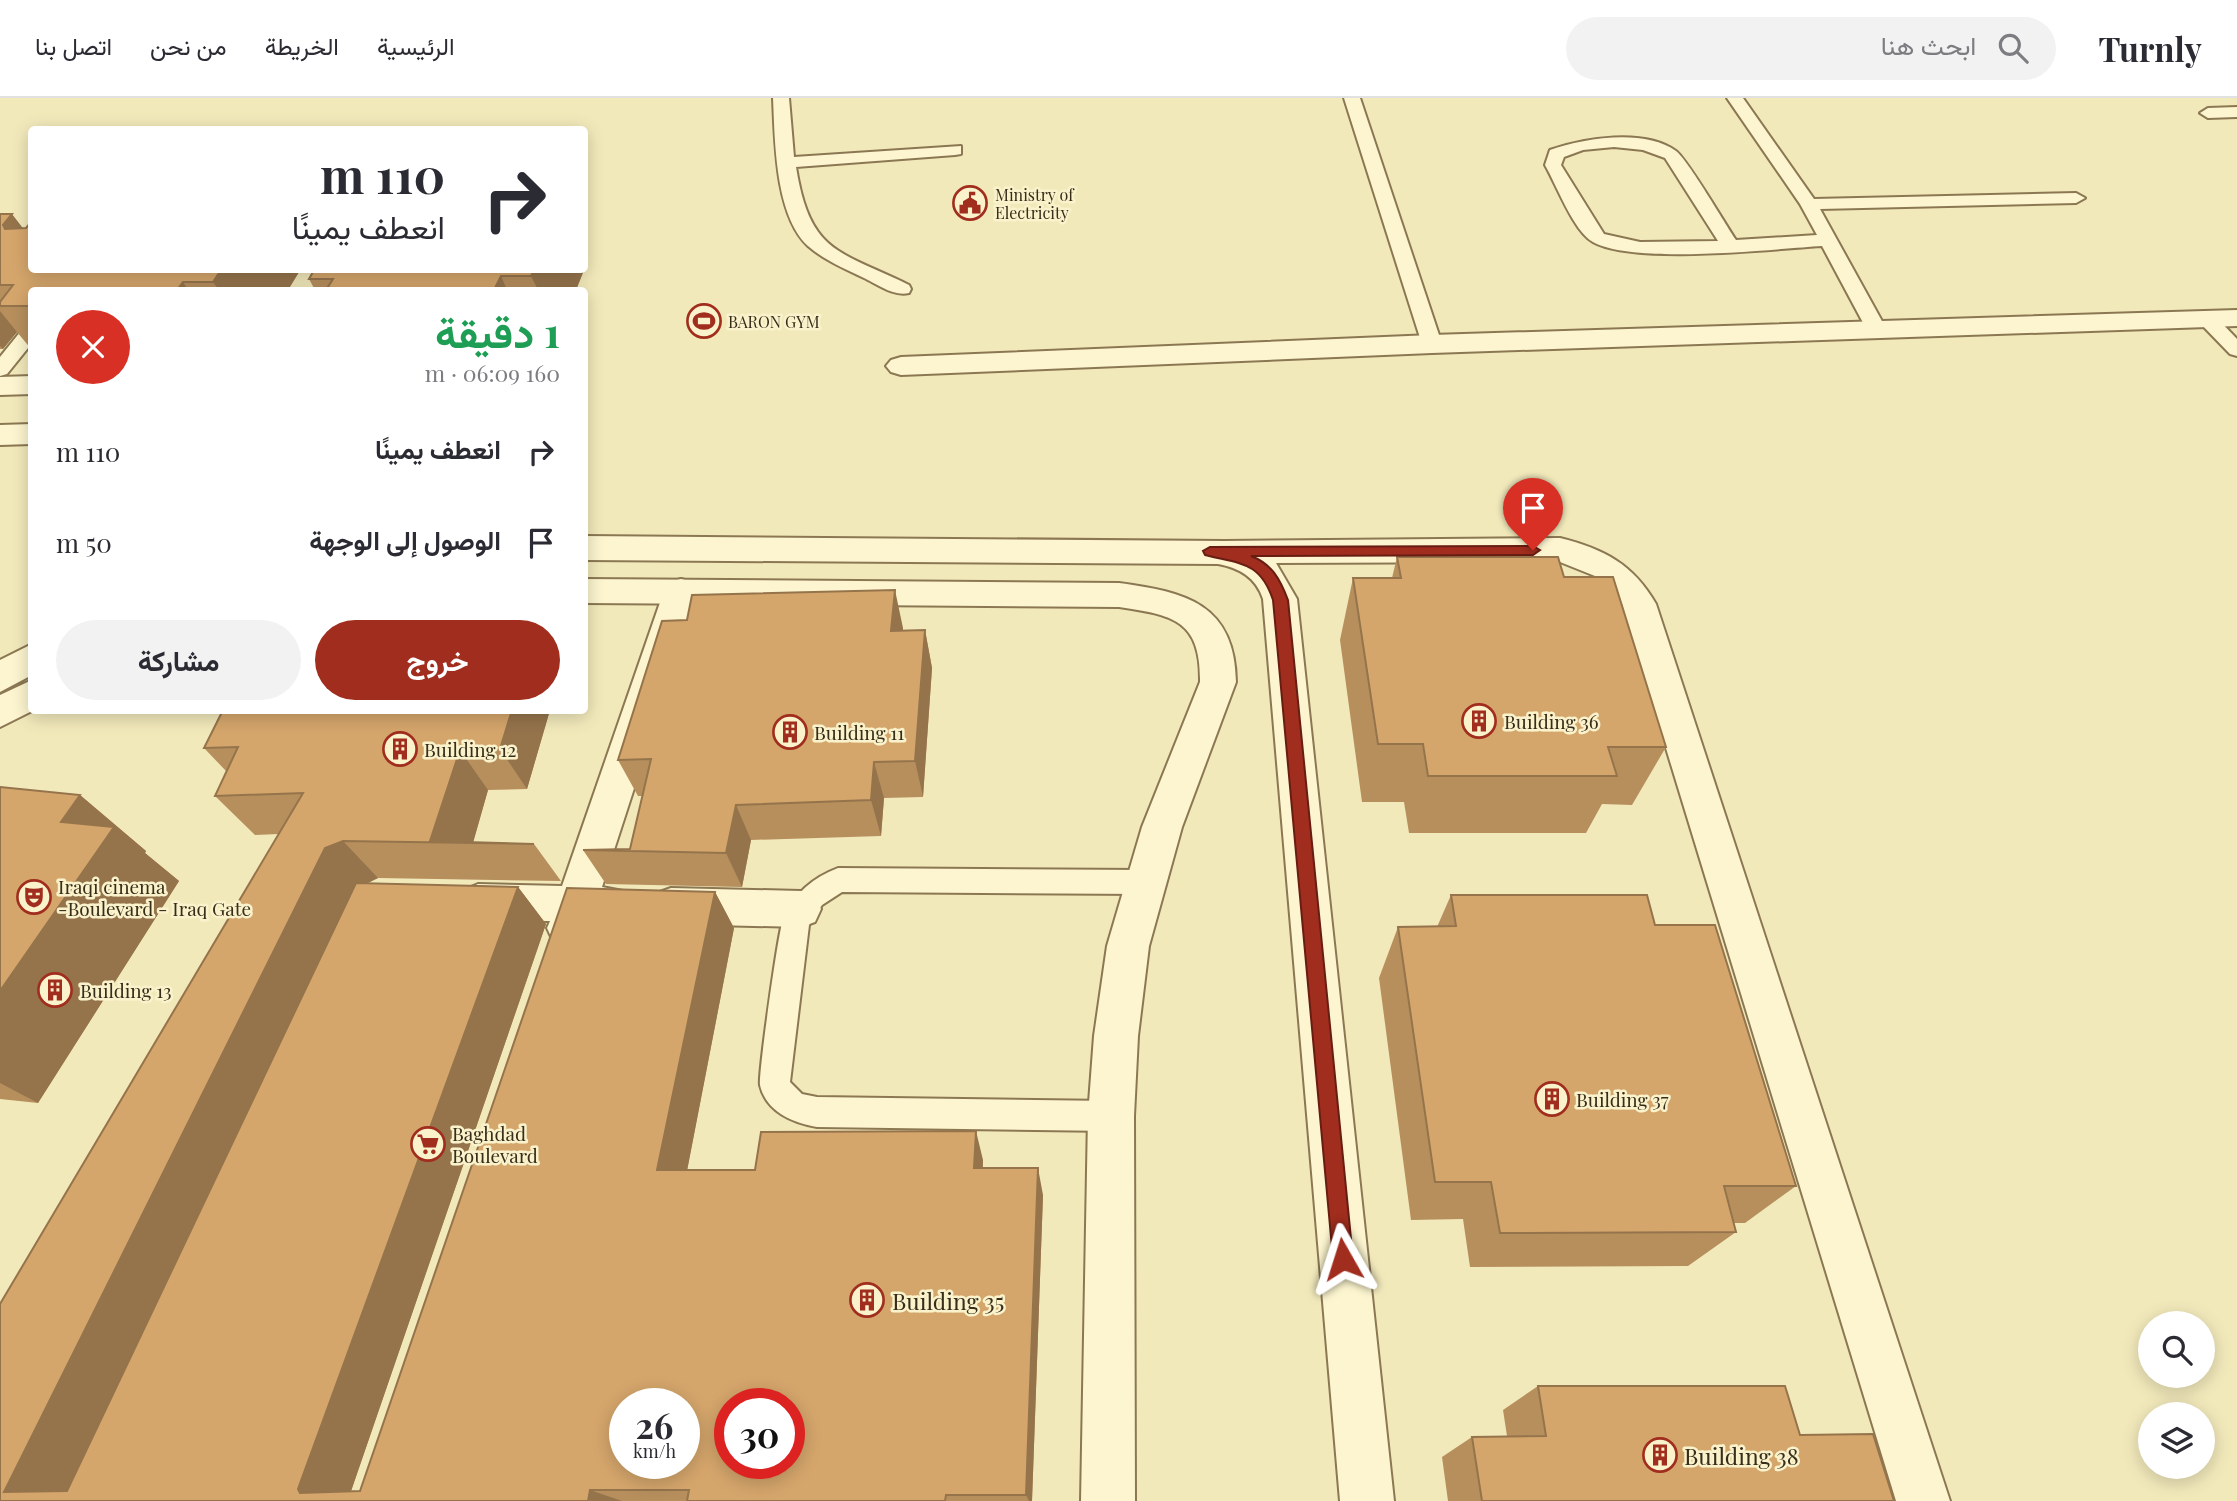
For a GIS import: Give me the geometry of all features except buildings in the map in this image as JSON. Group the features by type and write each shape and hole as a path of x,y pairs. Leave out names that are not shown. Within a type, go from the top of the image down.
{"street":[{"path":"901,366 1432,344 1878,332 2237,318"},
{"path":"0,386 28,385"},
{"path":"0,435 28,434"},
{"path":"588,548 1560,550 1607,567 1633,590 1640,604 1923,1501"},
{"path":"1210,551 1232,554 1256,564 1273,579 1280,600 1367,1501"},
{"path":"588,591 1119,595 1159,600 1187,611 1206,625 1216,643 1220,663 1218,682 1144,882 1128,946 1116,1036 1111,1116 1108,1501"},
{"path":"554,971 681,591"},
{"path":"0,678 28,660"},
{"path":"0,713 28,696"},
{"path":"444,901 801,909"}],"lane":[{"path":"781,98 785,163 808,235 828,251 902,289"},
{"path":"1352,98 1432,344"},
{"path":"1735,98 1809,204 1878,332"},
{"path":"2208,113 2237,112"},
{"path":"1729,244 1671,155 1659,148 1635,143 1573,147 1556,155 1553,165 1596,237 1614,246 1633,249 1828,240"},
{"path":"785,163 955,150"},
{"path":"1809,204 2076,198"},
{"path":"2207,319 2237,350"},
{"path":"0,369 28,335"},
{"path":"1111,1116 817,1112 799,1109 785,1102 775,1084 795,922 801,909 824,887 838,880 1144,882"}],"place":[{"name":"Ministry of Electricity","path":"970,203"},
{"name":"BARON GYM","path":"704,321"},
{"name":"Building 36","path":"1479,721"},
{"name":"Building 11","path":"790,732"},
{"name":"Building 12","path":"400,749"},
{"name":"Iraqi cinema -Boulevard - Iraq Gate","path":"34,897"},
{"name":"Building 13","path":"55,990"},
{"name":"Building 37","path":"1552,1099"},
{"name":"Baghdad Boulevard","path":"428,1144"},
{"name":"Building 35","path":"867,1300"},
{"name":"Building 38","path":"1660,1455"}],"route":[{"path":"1343,1259 1278,589 1266,571 1256,564 1232,554 1210,551 1533,550"}]}
